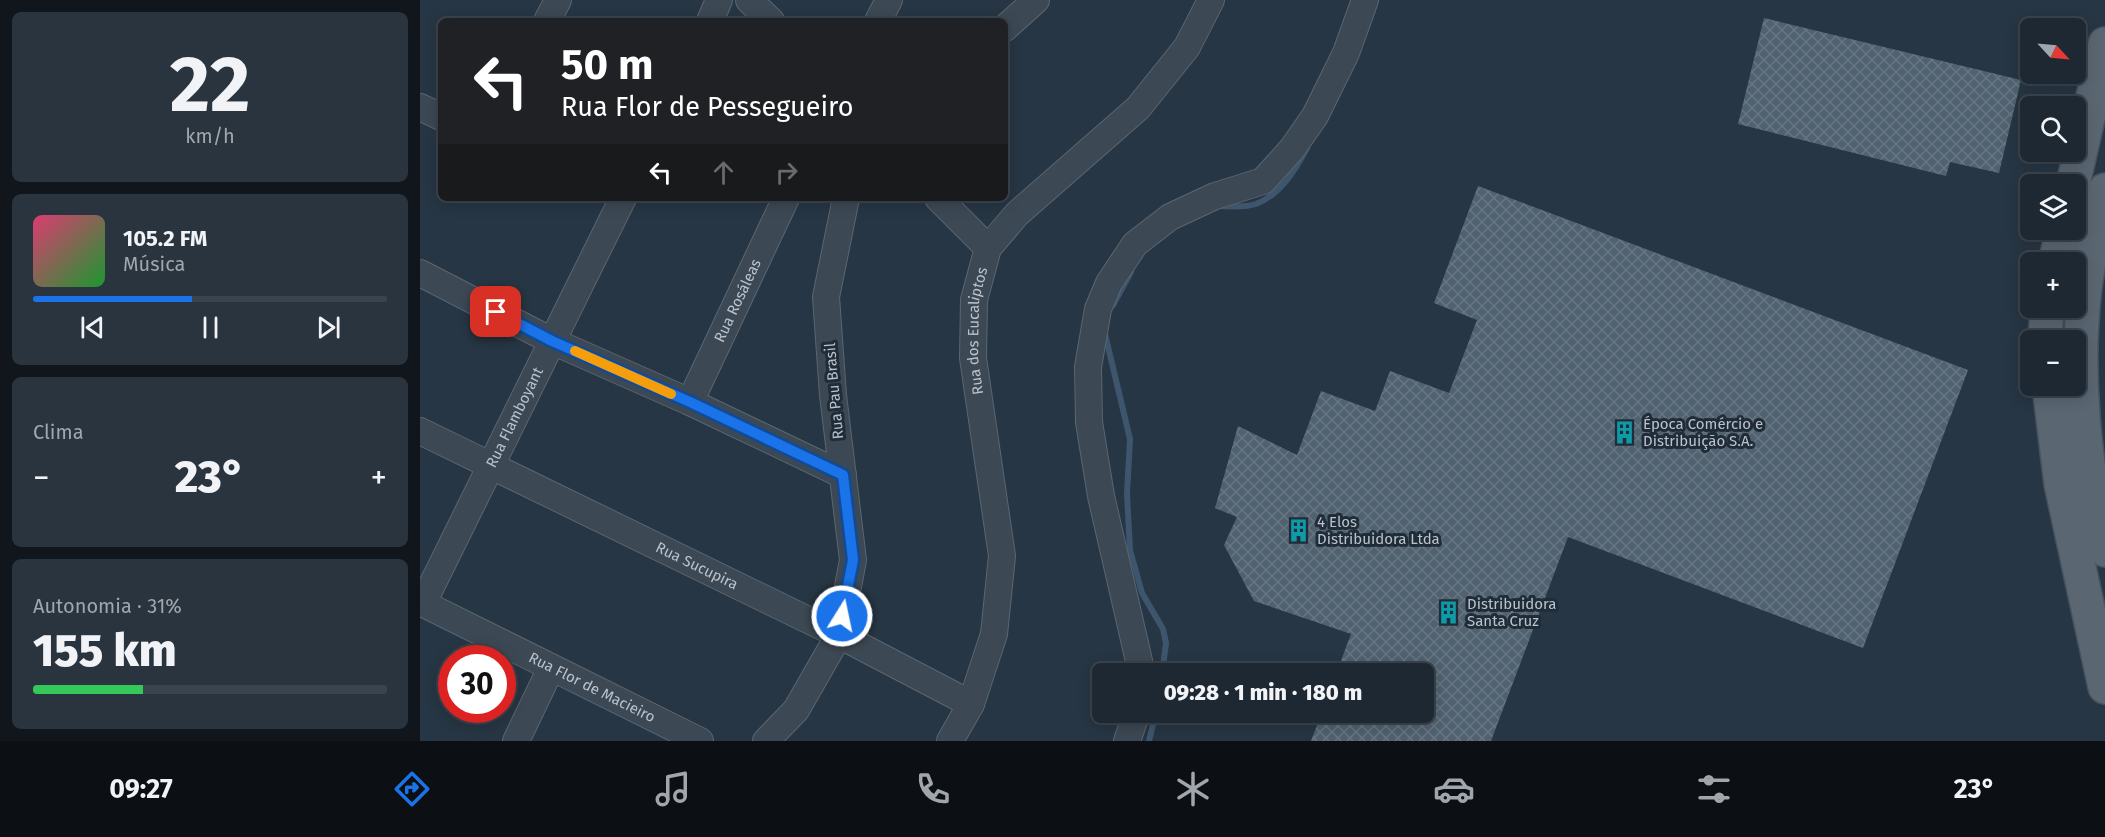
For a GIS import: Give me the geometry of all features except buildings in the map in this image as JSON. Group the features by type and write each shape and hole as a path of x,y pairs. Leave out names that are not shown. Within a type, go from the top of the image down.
{"main road":[{"path":"2075,174 2105,44"},
{"path":"2105,189 2085,288 2082,334 2085,436 2105,550"},
{"path":"2050,396 2061,484 2105,687"}],"street":[{"path":"549,18 558,0"},
{"path":"711,18 719,0"},
{"path":"749,0 768,18"},
{"path":"880,18 889,0"},
{"path":"1008,25 1036,0"},
{"name":"Rua dos Eucaliptos","path":"950,741 972,704 994,634 1002,556 973,358 974,300 988,248 1017,214 1138,108 1187,47 1210,0"},
{"path":"1139,663 1101,496 1089,422 1088,367 1098,309 1109,283 1135,244 1170,217 1215,196 1263,181 1292,149 1315,116 1347,53 1365,0"},
{"path":"420,107 438,116"},
{"name":"Rua Flamboyant","path":"421,603 552,341 615,201"},
{"name":"Rua Rosáleas","path":"690,402 785,201"},
{"name":"Rua Pau Brasil","path":"766,741 796,710 839,635 853,560 833,395 826,297 844,201"},
{"path":"941,201 988,248"},
{"path":"420,273 552,341 690,402 843,475"},
{"name":"Rua Sucupira","path":"420,431 839,635 972,704"},
{"name":"Rua Flor de Macieiro","path":"421,603 700,741"},
{"path":"516,741 551,668"},
{"path":"1127,741 1133,723"}],"waterway":[{"path":"1218,206 1247,206 1265,200 1280,188 1307,148"},
{"path":"1113,305 1131,272"},
{"path":"1105,334 1130,439 1127,494 1130,550 1142,593 1163,629 1166,643 1163,663"},
{"path":"1149,741 1153,723"}],"slow traffic":[{"path":"575,351 671,394"}],"place":[{"name":"Época Comércio e Distribuição S.A.","path":"1625,433"},
{"name":"4 Elos Distribuidora Ltda","path":"1299,531"},
{"name":"Distribuidora Santa Cruz","path":"1449,613"}],"route":[{"path":"496,312 552,341 690,402 843,475 853,560 842,616"}]}
